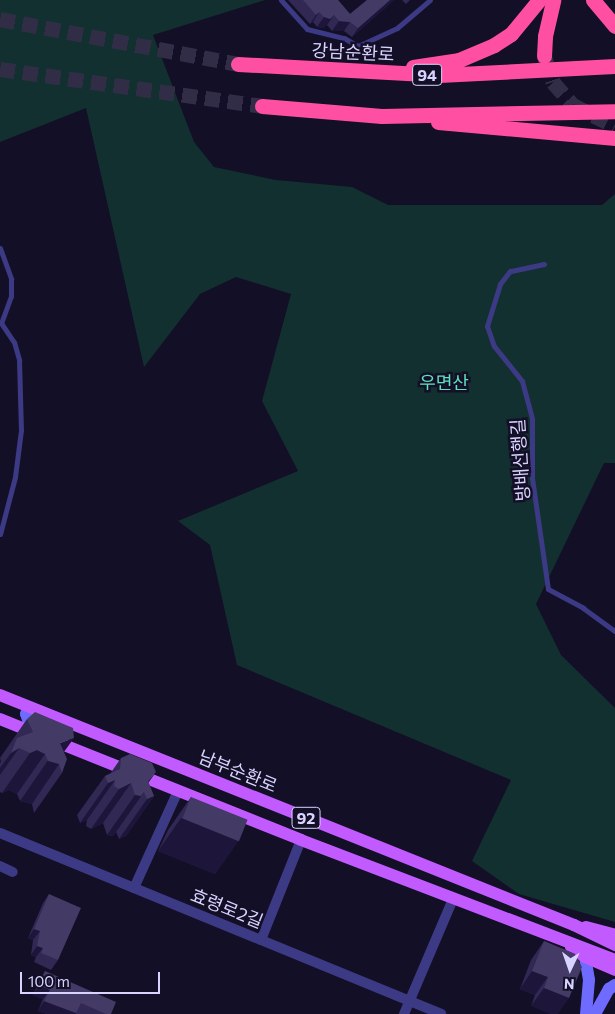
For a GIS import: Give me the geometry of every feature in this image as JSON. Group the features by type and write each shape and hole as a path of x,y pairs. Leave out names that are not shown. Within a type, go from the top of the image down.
{"highway":[{"path":"373,72 440,64 476,54 511,34 539,0"},
{"path":"544,56 545,36 553,0"},
{"path":"593,0 615,26"},
{"name":"강남순환로","path":"238,64 439,75 615,66"},
{"name":"94","path":"262,106 382,116 615,111"},
{"path":"382,116 615,138"}],"main road":[{"name":"남부순환로","path":"0,695 574,925 615,944"},
{"path":"32,732 26,714 39,710"},
{"name":"92","path":"0,719 300,840 567,944 615,960"},
{"name":"남부순환로","path":"574,925 615,935"},
{"name":"92","path":"567,944 585,957 615,970"},
{"path":"585,957 589,980 586,1014"},
{"path":"595,1014 609,989 615,985"}],"street":[{"path":"134,888 178,791"},
{"name":"효령로2길","path":"0,833 441,1014"},
{"path":"261,940 300,840"},
{"path":"0,866 13,872"},
{"path":"404,1014 408,1000 453,899"}],"lane":[{"path":"281,0 307,29 344,38 358,46 397,28 430,0"},
{"path":"0,248 11,279 11,296 1,323 14,342 19,360 20,430 15,477 0,534"},
{"name":"방배선행길","path":"544,264 510,271 500,284 487,326 494,346 522,382 532,419 532,478 548,589 583,608 615,631"}],"green space":[{"name":"우면산","path":"0,0 265,0 153,35 194,142 214,167 276,180 352,187 388,205 602,205 615,194 615,463 604,463 536,604 561,655 615,708 615,922 519,894 472,861 511,780 237,665 210,545 178,521 298,471 262,401 291,294 236,277 200,294 144,367 86,108 0,142"}],"building":[{"path":"303,0 338,0 350,14 367,0 390,0 358,28 350,22 339,21 334,15 330,19 324,17 319,12 316,15"},
{"path":"35,712 73,728 74,738 60,743 67,759 62,773 59,764 48,761 45,754 37,750 30,753 19,748 11,753 17,738 33,732 27,719"},
{"path":"130,754 152,763 156,772 148,781 154,796 147,799 144,792 141,796 135,795 131,783 119,789 114,786 115,780 108,783 105,776 120,769 121,758"},
{"path":"191,797 248,820 239,841 182,818"},
{"path":"49,894 81,908 58,960 41,953 43,948 37,946 40,931 34,929"},
{"path":"544,941 575,954 582,967 569,998 544,988 548,977 532,971"},
{"path":"45,971 116,1002 111,1014 106,1014 81,1003 76,1013 44,1001 50,990 39,985"}],"tunnel":[{"path":"0,19 238,64"},
{"path":"545,58 553,82 573,105 615,126"},
{"path":"0,69 262,106"}]}
